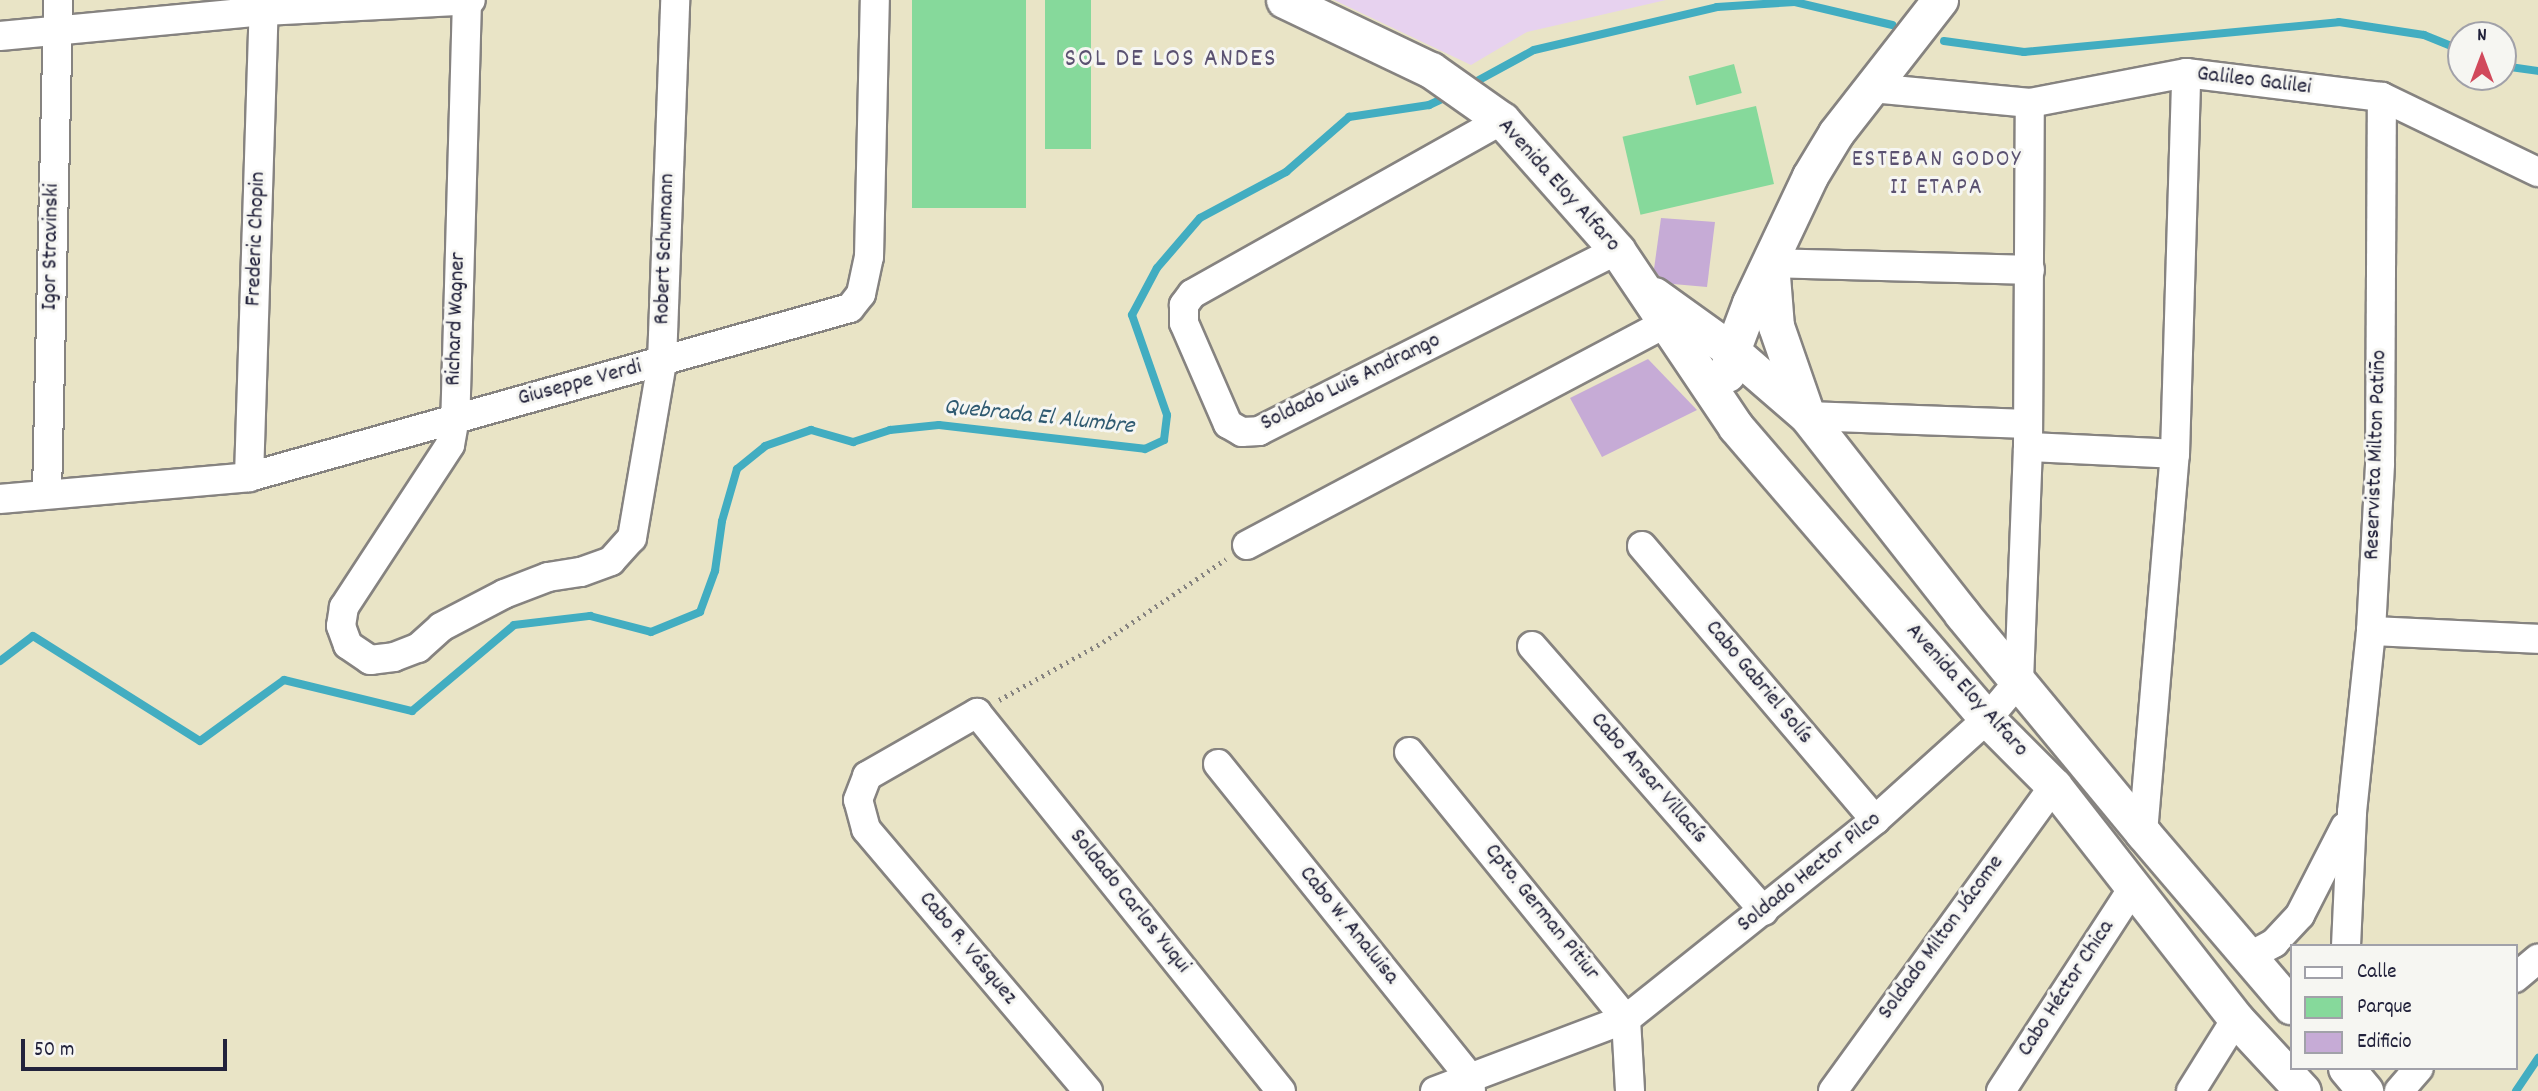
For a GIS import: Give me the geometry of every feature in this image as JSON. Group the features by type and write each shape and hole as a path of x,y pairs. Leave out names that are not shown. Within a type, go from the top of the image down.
{"street":[{"name":"Igor Stravinski","path":"47,494 58,0"},
{"path":"0,36 264,6 468,0"},
{"name":"Richard Wagner","path":"344,607 450,445 455,417 468,0"},
{"name":"Robert Schumann","path":"344,607 341,626 348,645 370,660 394,657 418,648 441,627 504,594 548,577 580,572 611,561 632,538 663,362 675,0"},
{"name":"Giuseppe Verdi","path":"0,499 249,477 850,308 861,294 869,257 875,0"},
{"name":"Avenida Eloy Alfaro","path":"1284,0 1431,71 1492,113 1616,250 1638,283 1673,320 1736,427 1987,719 2054,786 2236,1019 2303,1091"},
{"path":"1736,427 1727,374 1732,351 1750,303 1810,176 1836,133 1940,0"},
{"name":"Frederic Chopin","path":"249,477 264,6"},
{"path":"2143,833 2175,454 2186,73"},
{"name":"Galileo Galilei","path":"1872,88 2030,103 2186,73 2382,97 2538,172"},
{"name":"Reservista Milton Patiño","path":"2346,944 2352,812 2371,631 2380,463 2382,97"},
{"path":"2020,681 2028,436 2030,103"},
{"name":"Soldado Luis Andrango","path":"1492,113 1192,294 1184,305 1184,323 1228,424 1242,432 1259,431 1616,250"},
{"path":"1771,263 2029,270"},
{"path":"1771,263 1776,326 1783,353 1807,416 2028,436 2175,454"},
{"path":"1247,545 1673,320"},
{"name":"Avenida Eloy Alfaro","path":"1673,320 1732,351 1807,416 1962,614 2143,833 2290,1005"},
{"name":"Cabo Gabriel Solís","path":"1642,546 1875,820"},
{"path":"2371,631 2538,639"},
{"name":"Cabo Ansar Villacís","path":"1532,646 1764,911"},
{"name":"Soldado Hector Pilco","path":"1435,1091 1470,1084 1626,1019 1875,820 1987,719 2020,681"},
{"name":"Cabo R. Vásquez","path":"976,713 867,776 858,800 866,829 1088,1091"},
{"name":"Soldado Carlos Yuqui","path":"976,713 1281,1091"},
{"name":"Cpto. German Pitiur","path":"1409,752 1626,1019"},
{"name":"Cabo W. Analuisa","path":"1218,764 1470,1084"},
{"name":"Soldado Milton Jácome","path":"1833,1091 2054,786"},
{"name":"Reservista Milton Patiño","path":"2248,957 2274,943 2300,915 2352,812"},
{"name":"Cabo Héctor Chica","path":"2001,1091 2133,888"},
{"path":"2517,976 2538,959"},
{"path":"1626,1019 1630,1091"},
{"path":"2191,1091 2236,1019"},
{"path":"2348,1070 2365,1091"},
{"path":"2399,1091 2417,1070"}],"path":[{"path":"976,713 1103,642 1247,545"}],"shaded area":[{"path":"1334,0 1666,0 1527,32 1471,65"}],"green space":[{"path":"912,0 1026,0 1026,208 912,208"},
{"path":"1045,0 1091,0 1091,149 1045,149"},
{"path":"1734,64 1742,93 1696,105 1689,76"},
{"path":"1756,106 1774,184 1641,215 1623,137"}],"building":[{"path":"1661,218 1715,222 1707,287 1673,284 1659,276 1654,269"},
{"path":"1648,359 1697,410 1602,457 1570,398"}],"waterway":[{"path":"1468,86 1534,50 1717,7 1795,2 1892,25"},
{"path":"1944,41 2024,52 2339,22 2424,35 2447,44"},
{"path":"2517,68 2538,71"},
{"name":"Quebrada El Alumbre","path":"0,661 33,636 200,741 284,680 412,711 514,625 590,616 651,632 700,612 715,571 722,521 737,469 765,446 811,430 853,442 890,430 939,425 1145,449 1164,440 1167,415 1132,315 1157,268 1200,218 1286,172 1349,117 1429,105 1450,95"},
{"path":"2516,1091 2538,1058"}],"district":[{"name":"SOL DE LOS ANDES","path":"1171,60"},
{"name":"ESTEBAN GODOY II ETAPA","path":"1937,175"}]}
